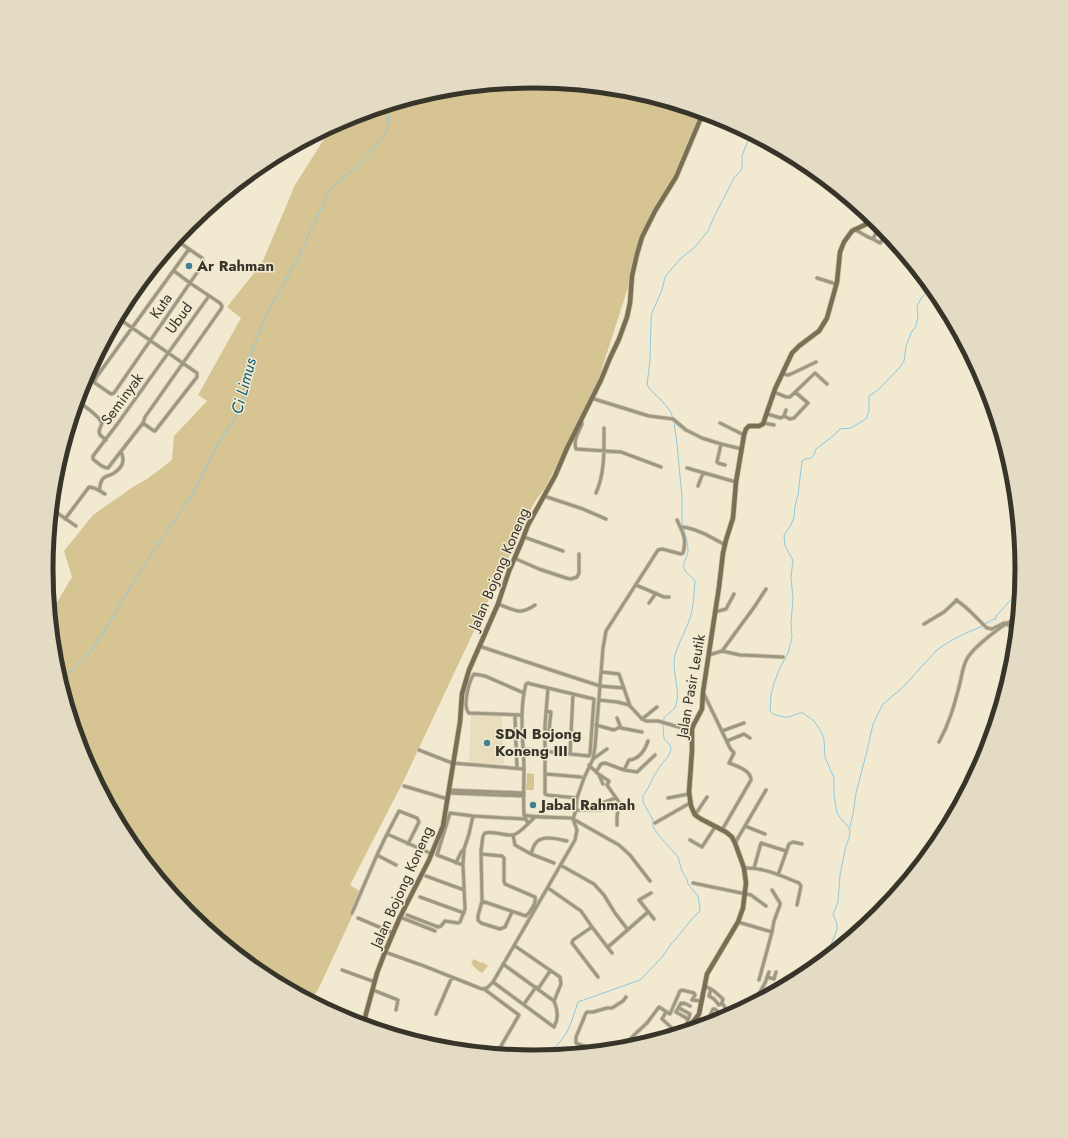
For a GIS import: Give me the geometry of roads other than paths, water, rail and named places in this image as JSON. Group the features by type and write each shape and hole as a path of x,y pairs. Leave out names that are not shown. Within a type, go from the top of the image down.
{"street":[{"name":"Jalan Bojong Koneng","path":"365,1019 385,952 400,917 419,883 443,826 460,722 464,684 469,670 498,604 508,571 528,525 544,496 622,333 630,303 632,276 642,237 655,211 676,177 701,118"},
{"path":"774,425 764,423 774,392 792,353 796,348 816,333 824,322 828,314 836,284 840,252 849,234 868,223"},
{"path":"854,230 880,243 883,239"},
{"path":"873,239 877,232"},
{"path":"180,243 189,249"},
{"name":"Kuta","path":"132,327 189,249 202,258 202,264 190,283 150,340"},
{"path":"174,271 209,296"},
{"path":"817,278 836,284"},
{"name":"Ubud","path":"168,352 209,296 220,303 222,306 220,312 184,363"},
{"path":"122,321 184,363 197,373 198,377 157,430 154,431 143,423"},
{"name":"Seminyak","path":"132,327 95,379 95,383 111,394 114,393 150,340"},
{"name":"Seminyak","path":"168,352 93,458 104,467 108,468 111,465 143,423 145,417 184,363"},
{"path":"783,374 791,374 816,362"},
{"path":"774,392 788,397 792,396 815,373 827,384"},
{"path":"767,414 782,418 784,416 794,418 808,403 795,392"},
{"path":"591,398 649,416 673,420 686,430 702,438 742,450"},
{"path":"83,404 101,420 102,423 99,431 100,435 106,440"},
{"path":"784,416 786,410"},
{"path":"581,419 582,424 575,440 576,449 622,452 661,467"},
{"path":"720,422 744,435"},
{"name":"Jalan Pasir Leutik","path":"695,815 690,803 689,794 692,728 702,709 725,545 734,518 736,482 744,435 749,426 759,426 764,423"},
{"path":"596,493 602,473 604,428"},
{"path":"721,444 717,462 725,464"},
{"path":"100,491 99,489 102,479 114,473 124,463 121,451"},
{"path":"687,468 736,482"},
{"path":"698,486 703,473"},
{"path":"65,519 89,487 105,494"},
{"path":"544,496 606,519"},
{"path":"56,513 76,526"},
{"path":"484,989 490,986 493,982 515,946 562,866 575,840 577,830 572,818 576,810 577,798 595,747 603,648 606,631 659,549 681,554 683,553 685,536 678,520"},
{"path":"681,527 703,534 725,545"},
{"path":"524,536 563,552"},
{"path":"514,558 539,569 571,579 579,573 579,554"},
{"path":"636,585 664,597 668,597"},
{"path":"722,651 766,589"},
{"path":"649,603 656,593"},
{"path":"716,612 726,609 734,594"},
{"path":"924,624 944,612 956,600 970,610 987,628 992,628 1012,620"},
{"path":"498,604 522,612 535,605"},
{"path":"939,742 948,722 968,656 992,634 1006,623 1012,620"},
{"path":"1006,623 1011,628"},
{"path":"479,646 600,686 624,688"},
{"path":"709,655 722,651 740,655 783,656"},
{"path":"602,672 619,674 630,706 642,719 646,721 658,721 682,728"},
{"path":"522,715 469,713 466,710 466,704 469,686 474,674 485,676 524,693"},
{"path":"523,749 588,756 590,754 594,699 528,683 526,684 522,715 523,749 524,768 525,817 528,824"},
{"path":"548,688 545,733 546,794 577,798"},
{"path":"704,692 734,753 728,763 749,773 751,777 751,780 722,830"},
{"path":"570,754 573,694"},
{"path":"599,700 617,702 630,706"},
{"path":"642,719 657,707"},
{"path":"545,733 550,729 551,712 546,711"},
{"path":"515,717 517,768"},
{"path":"617,718 620,727"},
{"path":"722,731 744,723"},
{"path":"596,725 614,730 620,727 642,732"},
{"path":"727,741 744,734 750,738"},
{"path":"624,770 629,760 634,760 642,752 648,741"},
{"path":"592,759 607,749"},
{"path":"419,750 453,763 524,768"},
{"path":"596,772 601,764 605,763 624,770 638,772 655,756"},
{"path":"589,765 609,781 607,785 618,802 618,825"},
{"path":"546,774 581,777"},
{"path":"600,775 603,784"},
{"path":"404,786 448,799"},
{"path":"735,843 766,790"},
{"path":"448,792 524,795"},
{"path":"668,798 689,794"},
{"path":"691,1023 699,1014 707,974 738,922 743,908 746,880 744,868 732,837 722,830 706,823 695,815 706,797"},
{"path":"576,810 602,810 602,803 616,798"},
{"path":"655,823 690,803"},
{"path":"352,913 377,855 399,811 417,818 419,822 408,844"},
{"path":"463,865 437,856 450,813 473,816 546,816 572,818 619,845 630,854 650,881"},
{"path":"456,863 464,849 473,816"},
{"path":"512,912 505,927 500,930 481,923 478,920 482,901 480,854 483,836 485,833 489,832 514,835 536,817"},
{"path":"745,826 765,834"},
{"path":"690,840 702,847 715,827"},
{"path":"388,834 432,854"},
{"path":"514,835 515,845 531,854 554,862"},
{"path":"531,854 535,844 542,839 547,838 567,841"},
{"path":"778,875 788,844 793,842 802,844"},
{"path":"754,868 761,843 786,851"},
{"path":"407,915 438,927 446,921 460,922 464,913 465,905 463,865 464,849"},
{"path":"480,854 502,856 504,858 505,884 536,897 536,902 526,916 482,901"},
{"path":"377,855 396,865"},
{"path":"562,866 594,884 604,895 628,930"},
{"path":"744,868 754,868 799,883 797,905"},
{"path":"426,876 464,890"},
{"path":"693,883 752,895 766,906"},
{"path":"548,888 581,911 612,953"},
{"path":"758,980 774,921 780,905 772,890"},
{"path":"652,893 639,900 654,919"},
{"path":"420,897 464,913"},
{"path":"608,947 648,912"},
{"path":"400,917 435,931"},
{"path":"358,918 393,933"},
{"path":"738,922 772,932"},
{"path":"592,927 573,940 572,943 598,977"},
{"path":"515,946 560,978 561,984 554,1001"},
{"path":"385,952 484,989 519,1015 500,1049"},
{"path":"493,982 554,1027 558,1012 554,1001 503,964"},
{"path":"342,970 375,982"},
{"path":"524,1004 550,971"},
{"path":"758,994 765,983 769,972"},
{"path":"767,977 773,979 776,972"},
{"path":"436,1014 452,977"},
{"path":"705,986 723,999 722,1003 726,1010"},
{"path":"710,989 709,996 719,1005 722,1003"},
{"path":"373,990 398,1000 396,1010"},
{"path":"629,1041 647,1024 659,1007 670,1014 680,991 682,990 695,995 688,1012 690,1014 687,1025"},
{"path":"587,1047 576,1043 575,1041 586,1017 586,1013 612,1008 623,1001 626,997"},
{"path":"692,1000 701,1001"},
{"path":"688,1019 676,1012 681,1003 690,1006"},
{"path":"679,1008 688,1012"},
{"path":"710,1016 713,1009 719,1013"},
{"path":"666,1012 662,1019 672,1028 671,1030"}],"waterway":[{"name":"Ci Limus","path":"64,674 71,671 91,651 151,554 191,497 217,446 234,420 242,403 247,365 264,319 298,258 329,191 359,164 384,137 387,131 389,111"},
{"path":"673,419 672,414 666,405 647,385 650,360 652,313 662,290 665,277 679,260 695,247 708,231 734,178 742,169 742,156 749,139"},
{"path":"829,949 837,930 837,923 833,915 838,902 840,875 850,831 837,813 834,795 834,778 825,757 822,733 814,721 803,713 783,717 773,714 770,711 771,695 774,683 788,653 792,637 791,623 793,598 791,577 793,560 785,546 784,535 791,525 794,517 802,461 811,458 816,449 840,429 851,428 866,419 869,411 869,396 879,389 904,361 906,346 911,333 916,326 918,317 917,306 922,297 927,292"},
{"path":"674,422 682,497 683,526"},
{"path":"551,1049 564,1037 578,1002 640,980 663,956 671,944 700,911 698,896 688,884 678,857 656,832 653,826 653,820 643,802 643,796 671,750 670,745 664,739 664,718 674,709 676,705 677,693 674,667 675,655 693,607 695,581 684,569 688,551 684,529"},
{"path":"985,624 994,619 995,620 996,616 1014,596"},
{"path":"850,827 856,793 873,724 883,704 902,688 941,647 983,626"}],"place":[{"name":"Ar Rahman","path":"189,266"},
{"name":"SDN Bojong Koneng III","path":"487,743"},
{"name":"Jabal Rahmah","path":"533,805"}]}
